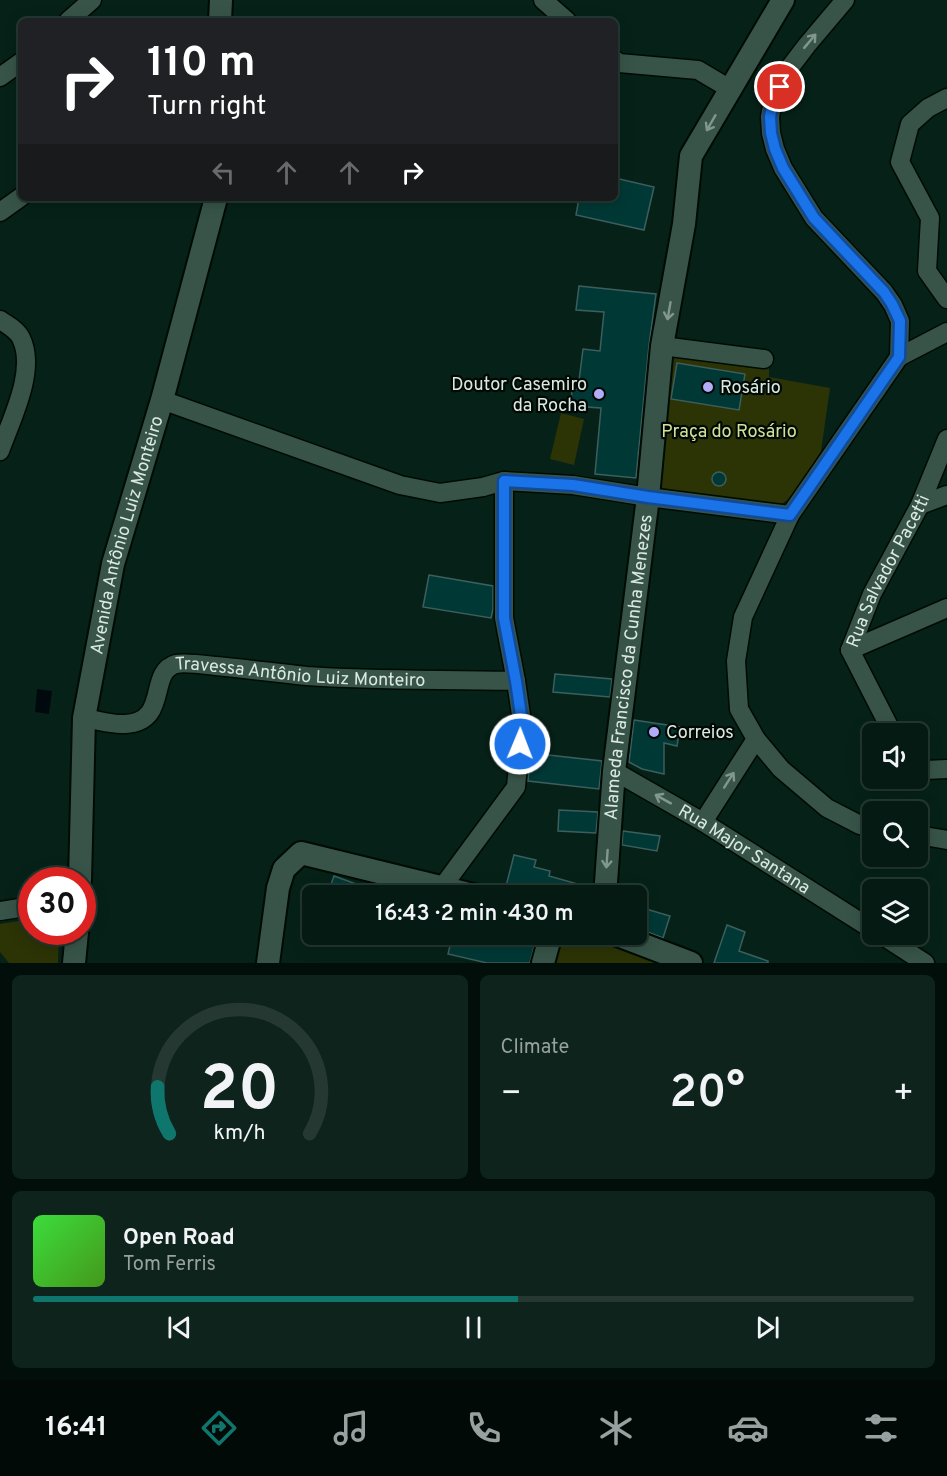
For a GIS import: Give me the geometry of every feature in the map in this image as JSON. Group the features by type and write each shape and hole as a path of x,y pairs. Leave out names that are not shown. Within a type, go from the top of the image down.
{"street":[{"path":"71,18 92,0"},
{"path":"220,18 221,0"},
{"name":"Alameda Francisco da Cunha Menezes","path":"605,885 614,771 648,497 662,346 684,224 691,156 783,0"},
{"path":"845,0 791,66 773,101 770,117 771,133 783,168 814,218 884,292 892,304 900,321 899,357"},
{"path":"548,2 564,18"},
{"path":"618,62 698,70 730,89"},
{"path":"0,77 18,64"},
{"path":"947,98 928,108 909,124 900,162 930,218 927,271 947,299"},
{"path":"0,212 18,199"},
{"name":"Avenida Antônio Luiz Monteiro","path":"80,867 84,718 113,564 162,400 215,201"},
{"path":"0,320 21,336 27,359 23,390 0,451"},
{"path":"862,825 827,808 781,769 756,739 739,710 736,661 743,617 790,515 899,357 947,332"},
{"path":"662,346 764,359"},
{"path":"162,400 400,485 440,493 483,487 504,481 573,485 790,515"},
{"name":"Rua Salvador Pacetti","path":"886,723 850,650 872,594 920,505 947,439"},
{"path":"444,885 516,787 522,722 504,618 504,481"},
{"path":"920,505 947,495"},
{"path":"850,650 947,608"},
{"name":"Travessa Antônio Luiz Monteiro","path":"84,718 124,724 144,719 152,711 162,676 168,668 176,664 204,664 306,676 345,678 516,681"},
{"path":"703,822 756,739"},
{"path":"928,770 947,769"},
{"name":"Rua Major Santana","path":"614,771 703,822 862,923"},
{"path":"928,837 947,840"},
{"path":"268,963 278,888 284,869 301,853 439,885"},
{"path":"0,911 18,908"},
{"path":"74,963 76,945"},
{"path":"543,963 548,945"},
{"path":"644,945 691,963"},
{"path":"897,945 925,963"}],"green space":[{"name":"Praça do Rosário","path":"671,355 769,367 769,377 830,388 821,451 796,494 780,505 661,488 656,485"},
{"path":"561,413 584,419 574,465 550,459"},
{"path":"18,921 18,945 59,945 58,963 9,963 0,952 0,924"},
{"path":"558,945 620,945 669,963 553,963"}],"shaded area":[{"path":"37,689 52,691 49,714 35,712"}],"building":[{"path":"618,179 654,187 644,230 576,215 578,201 618,201"},
{"path":"579,286 656,294 636,478 595,474 601,408 571,406 572,389 578,389 583,349 600,351 604,312 576,310"},
{"name":"Rosário","path":"677,363 745,374 739,410 671,399"},
{"path":"716,472 722,472 726,479 722,486 716,486 712,482 712,476"},
{"path":"429,575 493,586 491,618 423,607"},
{"path":"555,674 612,679 610,697 553,692"},
{"path":"634,720 680,727 677,746 664,743 664,774 642,769 629,762"},
{"path":"530,753 602,761 599,789 528,781"},
{"path":"559,810 598,812 596,833 558,831"},
{"path":"623,831 660,836 657,851 622,845"},
{"path":"514,855 536,860 534,867 550,871 549,876 581,885 506,885"},
{"path":"334,876 359,885 331,885"},
{"path":"647,909 670,916 663,938 647,932"},
{"path":"727,925 745,932 739,951 768,961 768,963 714,963"},
{"path":"450,945 534,945 530,963 487,963 448,954"}],"place":[{"name":"Rosário","path":"708,387"},
{"name":"Doutor Casemiro da Rocha","path":"599,394"},
{"name":"Correios","path":"654,732"}],"route":[{"path":"520,744 522,722 504,618 504,481 573,485 790,515 899,357 900,321 892,304 884,292 814,218 778,158 771,133 770,117 773,101 780,87"}]}
